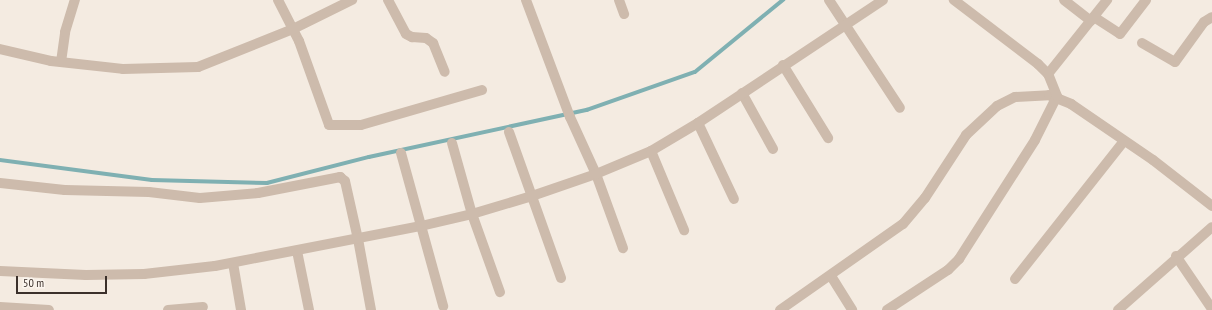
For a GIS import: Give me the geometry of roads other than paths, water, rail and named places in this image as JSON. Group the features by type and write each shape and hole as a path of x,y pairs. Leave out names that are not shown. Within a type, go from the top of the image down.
{"street":[{"path":"61,62 65,32 75,0"},
{"path":"278,0 293,29 327,123 333,127 361,125 386,119 482,90"},
{"path":"0,49 61,62 123,69 198,67 293,29 352,0"},
{"path":"388,0 406,34 412,37 426,38 433,43 445,72"},
{"path":"526,0 564,102 596,174 623,248"},
{"path":"619,0 624,14"},
{"path":"829,0 900,108"},
{"path":"0,271 86,275 144,274 233,263 421,226 472,214 532,196 596,174 651,151 698,123 783,65 883,0"},
{"path":"887,310 948,270 959,258 1035,140 1057,96 1048,74 954,0"},
{"path":"1064,0 1120,34 1146,0"},
{"path":"1048,74 1107,0"},
{"path":"1142,43 1175,62 1204,22 1212,17"},
{"path":"783,65 828,138"},
{"path":"742,93 773,149"},
{"path":"780,310 880,242 916,211 954,150 982,118 1015,97 1031,94 1057,96 1165,169 1212,206"},
{"path":"698,123 734,199"},
{"path":"509,132 561,278"},
{"path":"1015,279 1124,141"},
{"path":"452,143 472,214 500,292"},
{"path":"651,151 684,230"},
{"path":"401,153 443,306"},
{"path":"0,183 65,190 149,192 212,198 258,193 340,177 345,181 358,239 371,310"},
{"path":"1118,310 1176,256 1212,227"},
{"path":"297,251 309,310"},
{"path":"1176,256 1212,309"},
{"path":"233,263 241,310"},
{"path":"831,276 852,310"},
{"path":"0,307 49,310"},
{"path":"168,310 203,307"}],"waterway":[{"path":"0,160 152,180 267,183 369,157 587,110 695,72 783,0"}]}
